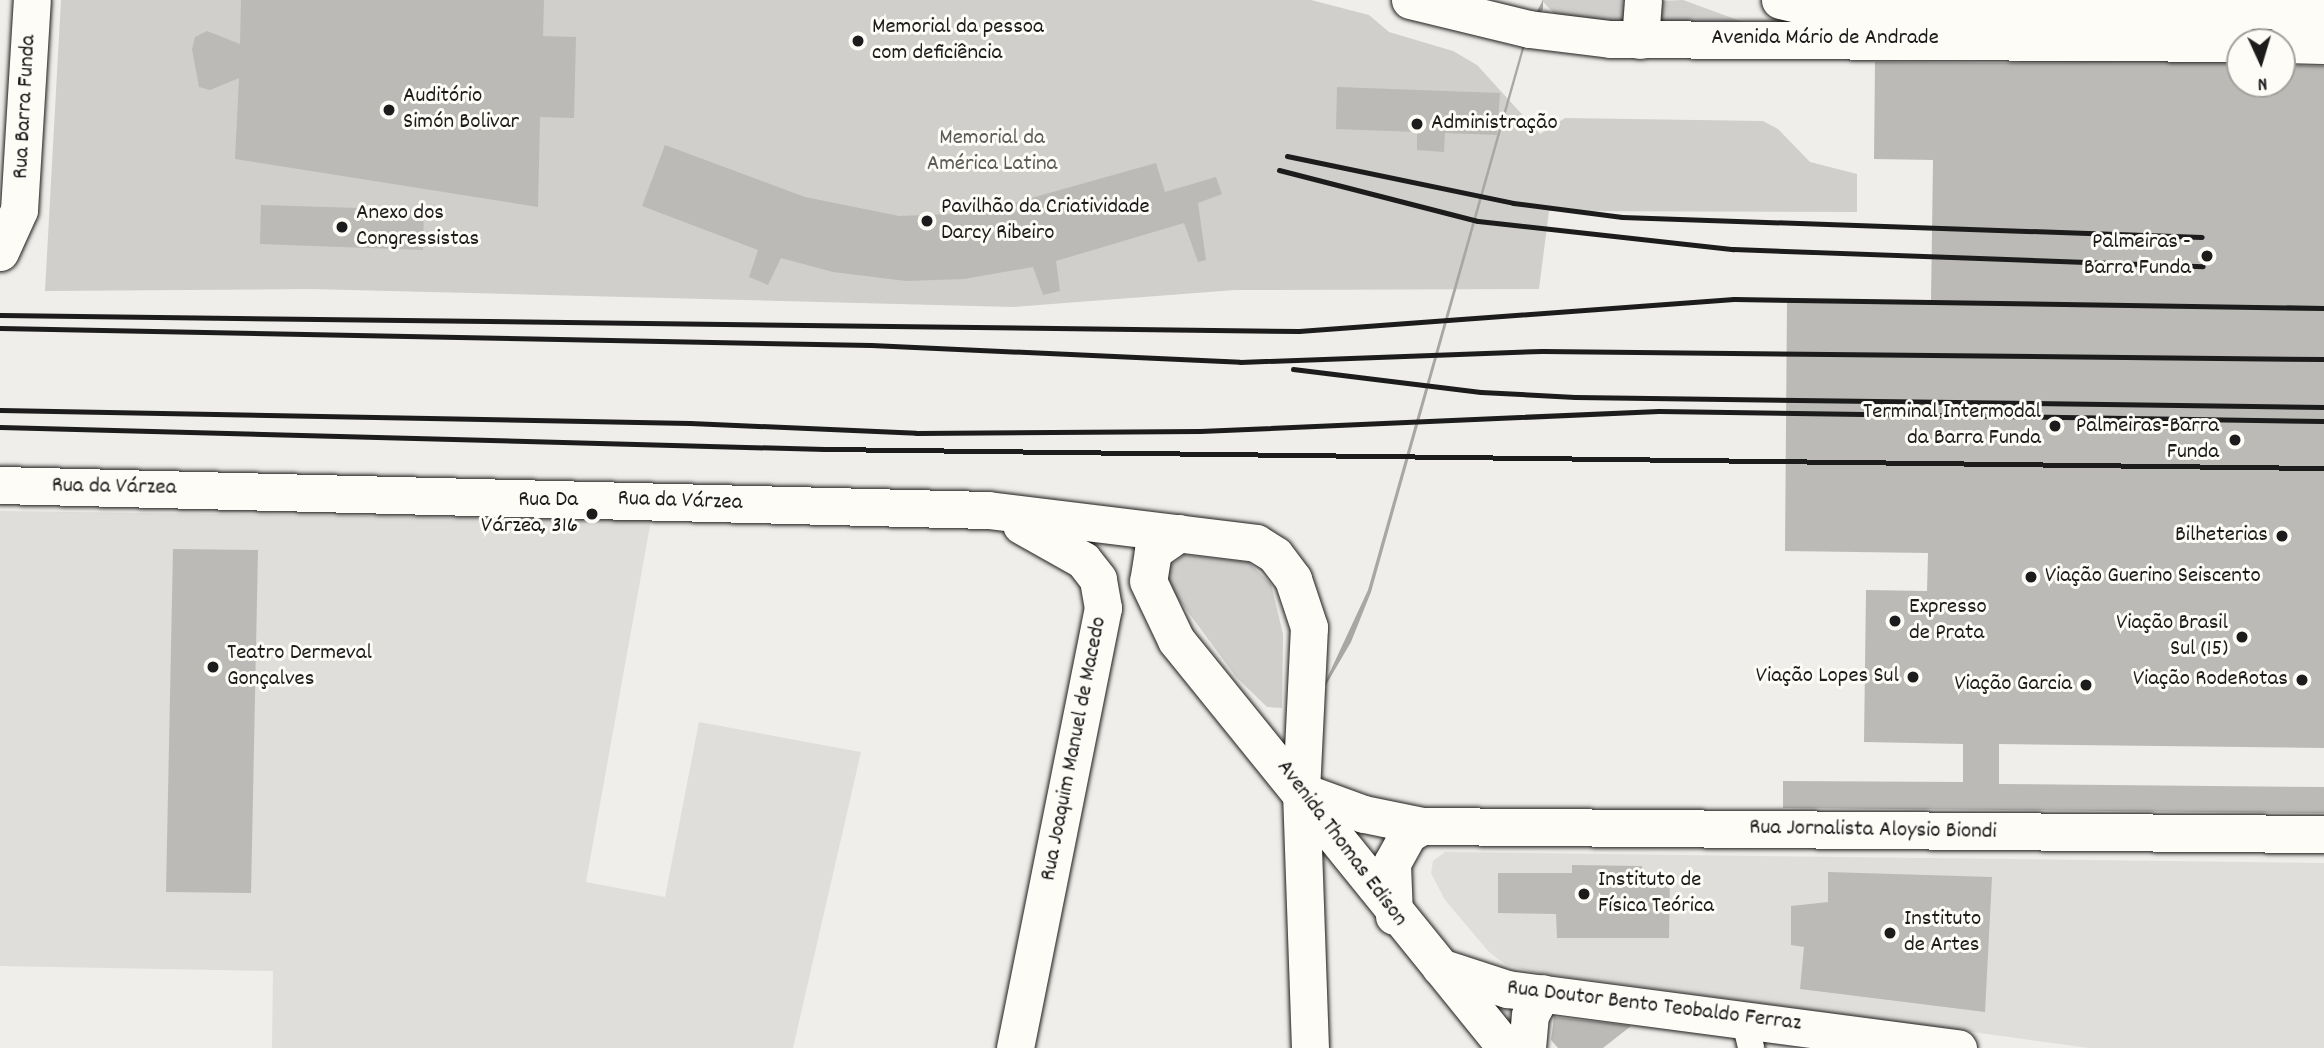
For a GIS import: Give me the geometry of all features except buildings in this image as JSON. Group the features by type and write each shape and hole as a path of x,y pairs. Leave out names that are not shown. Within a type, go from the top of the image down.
{"street":[{"name":"Rua Barra Funda","path":"0,252 19,210 32,0"},
{"name":"Avenida Mário de Andrade","path":"1412,0 1523,14 1640,40 2226,43"},
{"path":"1640,40 1643,0"},
{"name":"Avenida Mário de Andrade","path":"1780,0 1810,7 2100,5 2324,10"},
{"path":"2296,44 2324,45"},
{"name":"Rua da Várzea","path":"0,485 988,510 1256,543 1275,555 1293,579 1309,627 1301,792"},
{"name":"Rua Joaquim Manuel de Macedo","path":"988,510 1056,540 1090,567 1102,592 1100,634 1015,1048"},
{"name":"Avenida Thomas Edison","path":"1179,533 1153,551 1148,581 1176,640 1301,792 1394,916 1506,1048"},
{"name":"Avenida Thomas Edison","path":"1100,634 1135,616 1176,640"},
{"path":"1301,792 1310,1048"},
{"name":"Rua Jornalista Aloysio Biondi","path":"1301,792 1364,814 1422,826 2324,834"},
{"path":"1394,916 1392,863 1408,834 1422,826"},
{"name":"Rua Doutor Bento Teobaldo Ferraz","path":"1436,965 1492,986 1542,993 1748,1033 1950,1048"},
{"path":"1527,1048 1531,1015 1542,993"}],"shaded area":[{"path":"1543,0 1543,9 1529,31 1371,592 1351,642 1316,702 1368,590 1527,30"},
{"path":"0,511 651,520 586,882 665,897 699,722 861,752 793,1048 272,1048 273,971 0,966"},
{"path":"1445,852 2324,863 2324,1048 2089,1048 1534,972 1506,965 1489,952 1445,900 1431,873 1433,861"}],"green space":[{"name":"Memorial da América Latina","path":"61,0 1311,0 1369,15 1389,32 1453,51 1477,65 1540,134 1565,118 1763,121 1778,129 1810,162 1857,174 1857,212 1549,211 1539,289 1235,290 1014,307 310,289 45,291"},
{"path":"1541,0 1626,0 1624,22 1557,16"},
{"path":"1683,0 1743,22 1660,21 1655,13 1659,1"},
{"path":"2020,50 2226,53 2226,65 2020,62"},
{"path":"1184,555 1248,562 1271,584 1283,634 1282,708 1267,707 1236,677 1169,586 1168,568"}],"railway":[{"path":"1287,156 1513,203 1622,217 2202,237"},
{"path":"1279,170 1478,221 1733,249 2203,266"},
{"path":"0,315 1299,331 1734,299 2324,308"},
{"path":"0,328 871,345 1240,362 1542,351 2324,359"},
{"path":"1293,369 1481,392 1575,397 2324,407"},
{"path":"0,410 690,423 916,433 1200,431 1659,411 2324,421"},
{"path":"0,427 825,449 2324,468"}],"place":[{"name":"Memorial da pessoa com deficiência","path":"858,41"},
{"name":"Auditório Simón Bolivar","path":"389,110"},
{"name":"Administração","path":"1417,124"},
{"name":"Pavilhão da Criatividade Darcy Ribeiro","path":"927,221"},
{"name":"Anexo dos Congressistas","path":"342,227"},
{"name":"Palmeiras - Barra Funda","path":"2207,256"},
{"name":"Terminal Intermodal da Barra Funda","path":"2055,426"},
{"name":"Palmeiras-Barra Funda","path":"2235,440"},
{"name":"Rua Da Várzea, 316","path":"592,514"},
{"name":"Bilheterias","path":"2282,536"},
{"name":"Viação Guerino Seiscento","path":"2031,577"},
{"name":"Expresso de Prata","path":"1895,621"},
{"name":"Viação Brasil Sul (15)","path":"2242,637"},
{"name":"Teatro Dermeval Gonçalves","path":"213,667"},
{"name":"Viação Lopes Sul","path":"1913,677"},
{"name":"Viação RodeRotas","path":"2302,680"},
{"name":"Viação Garcia","path":"2086,685"},
{"name":"Instituto de Física Teórica","path":"1584,894"},
{"name":"Instituto de Artes","path":"1890,933"}]}
